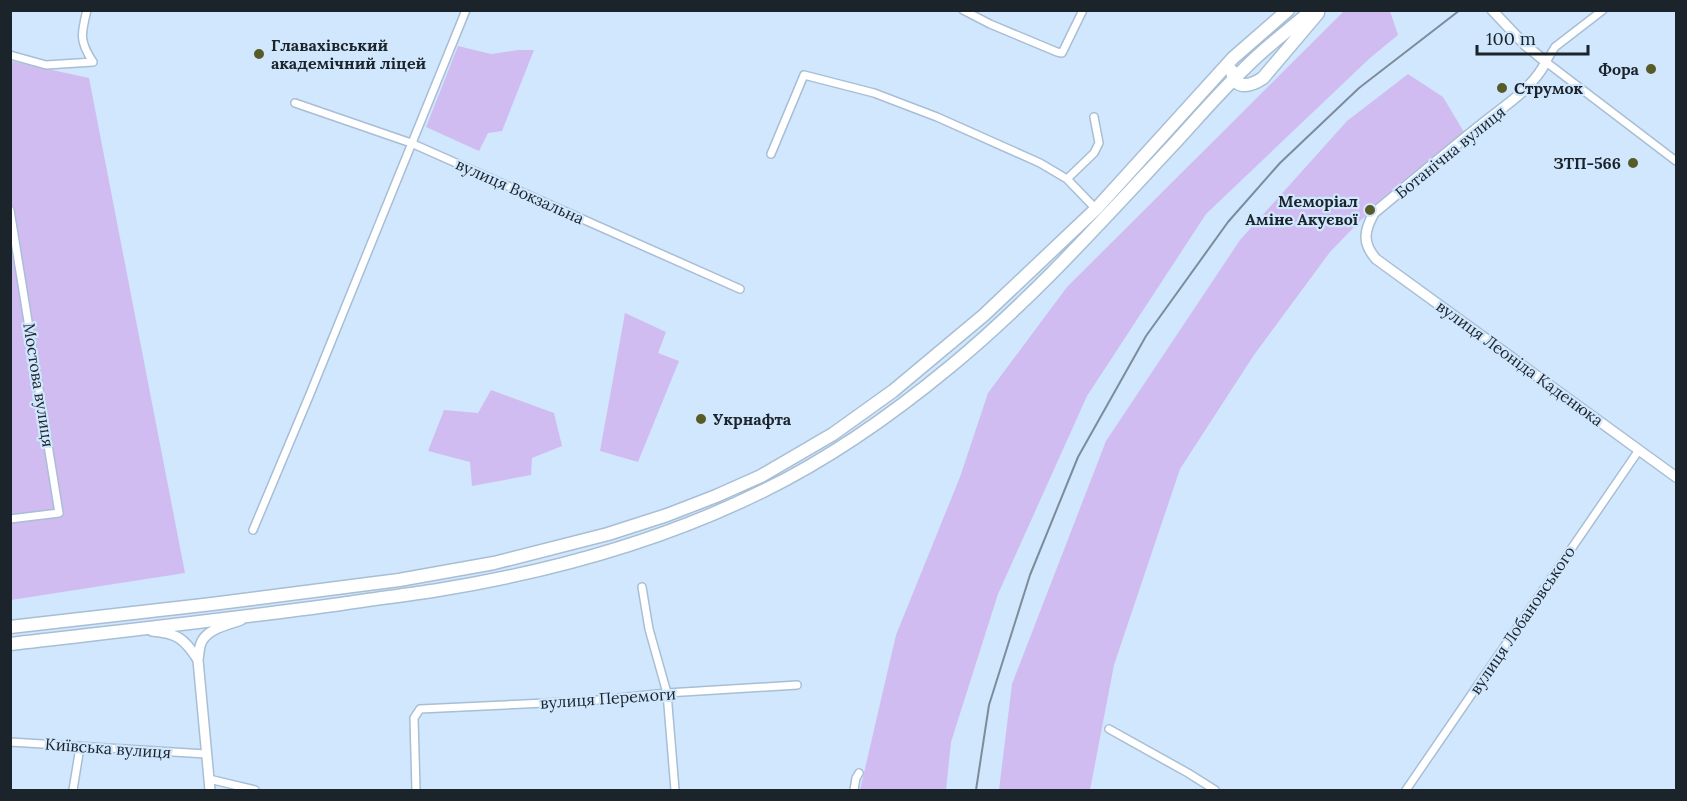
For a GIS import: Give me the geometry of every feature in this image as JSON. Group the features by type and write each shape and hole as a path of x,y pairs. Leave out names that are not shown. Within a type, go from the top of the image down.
{"highway":[{"path":"10,627 212,604 449,572 550,550 608,534 667,515 761,476 833,434 893,391 984,315 1096,209 1233,58 1288,10"},
{"path":"10,644 252,616 440,590 542,569 597,554 663,533 761,492 841,447 902,405 996,327 1078,246 1234,78 1312,10"},
{"path":"1233,58 1234,78 1238,83 1253,85 1263,78 1319,10"}],"street":[{"path":"10,55 46,65 93,62 87,53 81,33 87,10"},
{"path":"253,530 314,386 466,10"},
{"path":"963,10 1057,52 1062,52 1083,10"},
{"path":"1492,10 1524,44 1546,62 1677,161"},
{"name":"Ботанічна вулиця","path":"1367,246 1365,234 1374,213 1524,92 1534,81 1555,47 1603,10"},
{"path":"771,154 804,75 874,93 938,117 1040,163 1067,179 1096,209"},
{"name":"вулиця Вокзальна","path":"295,103 411,143 741,289"},
{"path":"1067,179 1094,153 1098,143 1094,117"},
{"name":"Мостова вулиця","path":"10,210 59,513 10,519"},
{"name":"вулиця Леоніда Каденюка","path":"1367,246 1376,259 1677,477"},
{"name":"вулиця Лобановського","path":"1406,790 1639,450"},
{"path":"642,587 649,629 667,693 675,790"},
{"path":"210,790 198,660 202,641 209,633 252,616"},
{"path":"130,629 169,633 189,647 198,660"},
{"name":"вулиця Перемоги","path":"416,790 414,718 420,709 588,701 667,693 796,686"},
{"path":"1109,729 1215,790"},
{"name":"Київська вулиця","path":"10,742 206,754"},
{"path":"72,790 80,747"},
{"path":"854,790 859,773"},
{"path":"209,779 255,790"}],"shaded area":[{"path":"1344,11 1390,11 1398,35 1370,58 1206,214 1087,396 998,594 951,742 946,790 860,790 896,635 960,477 988,393 1067,287"},
{"path":"458,46 491,54 534,50 502,131 488,133 479,151 426,127"},
{"path":"11,61 89,78 185,573 11,600"},
{"path":"1408,74 1443,97 1464,132 1361,220 1330,252 1254,355 1180,469 1114,665 1090,790 999,790 1012,684 1106,441 1240,240 1347,121"},
{"path":"625,313 666,332 658,353 679,361 638,462 600,451"},
{"path":"491,390 554,413 562,446 532,458 531,475 472,486 470,462 428,451 444,410 478,413"}],"railway":[{"path":"976,790 989,705 1030,575 1078,457 1146,336 1228,222 1280,163 1359,88 1460,10"}],"place":[{"name":"Главахівський академічний ліцей","path":"259,54"},
{"name":"Фора","path":"1651,69"},
{"name":"Струмок","path":"1502,88"},
{"name":"ЗТП-566","path":"1633,163"},
{"name":"Меморіал Аміне Акуєвої","path":"1370,210"},
{"name":"Укрнафта","path":"701,419"}]}
